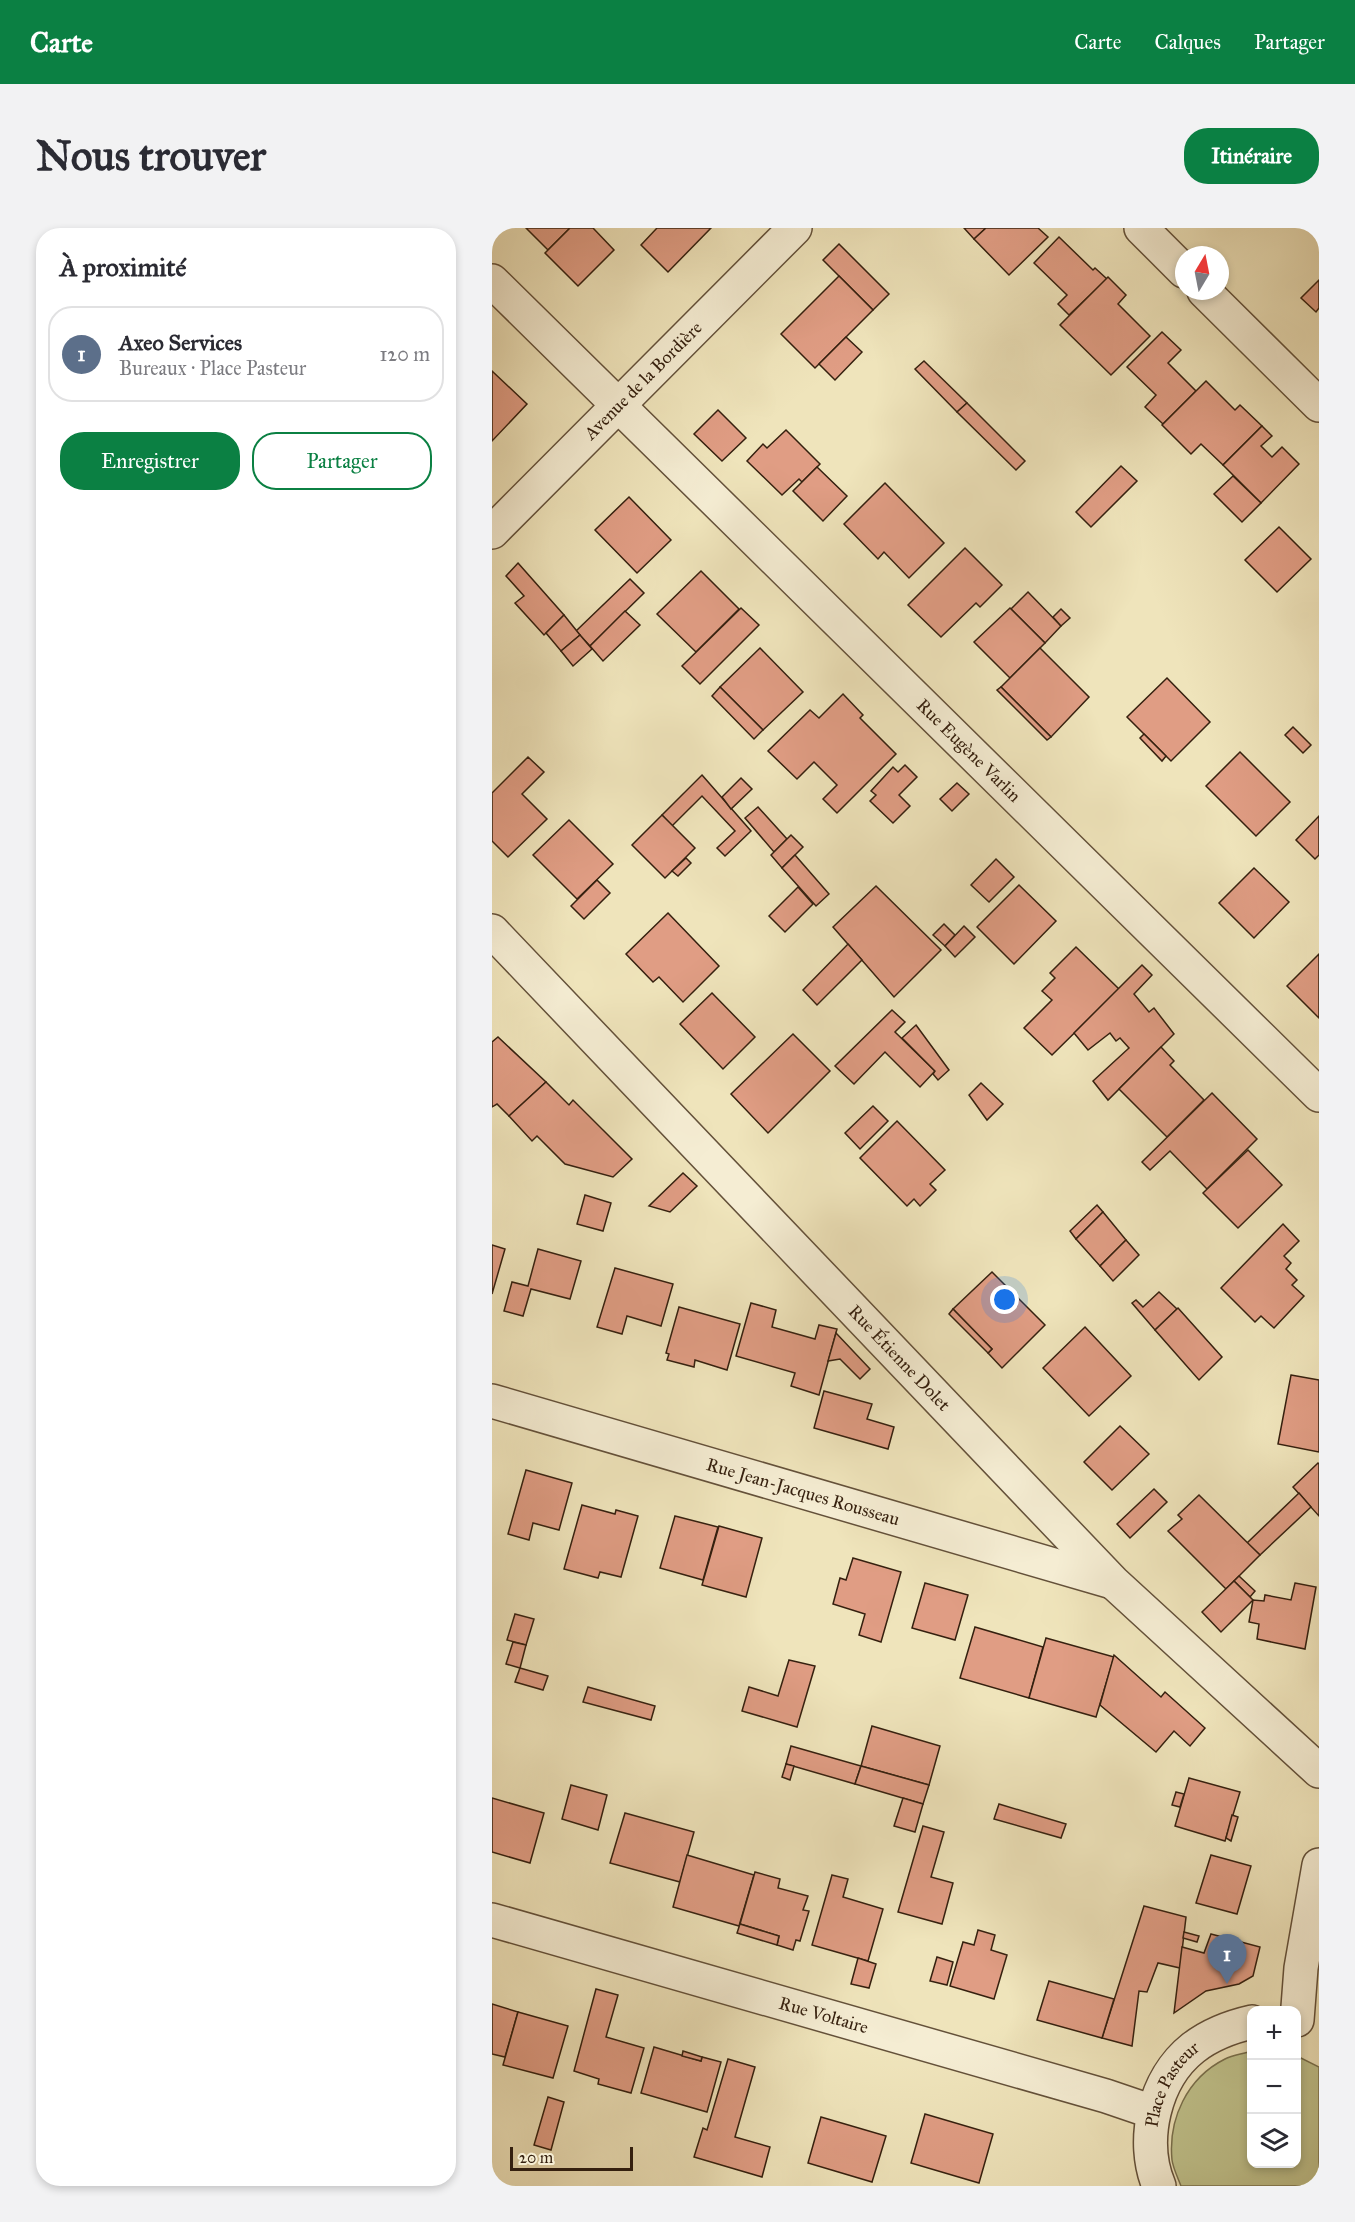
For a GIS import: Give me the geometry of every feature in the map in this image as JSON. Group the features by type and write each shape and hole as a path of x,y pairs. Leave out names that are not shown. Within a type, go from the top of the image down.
{"street":[{"name":"Avenue de la Bordière","path":"492,532 795,228"},
{"path":"1141,228 1175,262"},
{"name":"Rue Eugène Varlin","path":"492,281 1319,1095"},
{"path":"1213,300 1319,405"},
{"name":"Rue Étienne Dolet","path":"492,931 1113,1582 1319,1771"},
{"name":"Rue Jean-Jacques Rousseau","path":"492,1401 1113,1582"},
{"path":"1304,2023 1301,1968 1319,1865"},
{"name":"Rue Voltaire","path":"492,1920 1106,2096 1154,2112"},
{"name":"Place Pasteur","path":"1158,2186 1153,2173 1150,2142 1154,2112 1168,2077 1192,2049 1224,2029 1247,2023"}],"green space":[{"path":"1247,2052 1247,2168 1301,2168 1301,2058 1319,2067 1319,2186 1181,2186 1173,2163 1173,2130 1177,2115 1190,2088 1212,2067 1228,2058"}],"building":[{"path":"526,228 570,228 548,250"},
{"path":"570,228 593,228 614,250 578,286 545,253"},
{"path":"657,228 711,228 668,272 641,245"},
{"path":"964,228 986,228 974,239"},
{"path":"986,228 1038,228 1048,237 1009,275 974,239"},
{"path":"1059,237 1093,270 1095,268 1107,279 1069,315 1058,304 1067,295 1034,263"},
{"path":"839,244 889,294 873,310 823,260"},
{"path":"839,276 873,310 815,368 781,334"},
{"path":"1108,277 1126,295 1118,304 1150,336 1111,375 1060,325"},
{"path":"1319,280 1319,308 1316,312 1301,298"},
{"path":"1162,332 1181,350 1168,363 1196,391 1163,424 1145,407 1156,395 1127,367"},
{"path":"846,337 862,352 835,380 819,364"},
{"path":"924,361 967,403 957,412 915,369"},
{"path":"492,371 527,404 492,441"},
{"path":"1206,381 1235,410 1240,405 1262,426 1223,465 1201,444 1191,454 1162,425"},
{"path":"967,403 1025,461 1016,470 957,412"},
{"path":"718,410 746,438 722,461 694,434"},
{"path":"1262,426 1272,436 1261,446 1272,457 1282,447 1299,464 1261,503 1223,465"},
{"path":"786,430 820,464 802,482 799,479 782,495 747,461 763,444 767,448"},
{"path":"1121,466 1137,481 1091,527 1076,512"},
{"path":"817,467 847,496 823,521 793,491"},
{"path":"1233,476 1261,503 1242,522 1214,494"},
{"path":"885,483 944,543 909,578 884,552 878,559 844,524"},
{"path":"629,497 671,540 637,573 595,530"},
{"path":"1279,527 1311,559 1277,592 1245,560"},
{"path":"965,548 1002,585 980,607 976,603 941,637 908,605"},
{"path":"518,563 564,615 544,635 515,603 524,596 506,576"},
{"path":"701,571 739,609 696,652 657,614"},
{"path":"630,579 644,593 590,646 576,631"},
{"path":"1028,592 1061,626 1045,643 1011,609"},
{"path":"741,608 759,625 700,684 682,666"},
{"path":"1010,608 1045,643 1010,678 974,642"},
{"path":"1061,609 1070,618 1061,626 1053,617"},
{"path":"625,611 640,625 603,661 590,646"},
{"path":"564,615 580,635 561,651 546,633"},
{"path":"580,635 592,649 573,666 561,651"},
{"path":"760,648 803,692 763,730 720,687"},
{"path":"1040,648 1089,697 1051,737 1001,687"},
{"path":"1167,678 1210,722 1171,761 1127,717"},
{"path":"720,687 763,730 754,739 712,696"},
{"path":"1001,687 1051,737 1047,740 997,690"},
{"path":"843,694 863,715 860,718 896,754 837,813 823,799 837,785 814,762 797,779 768,751 810,710 819,718"},
{"path":"1293,727 1311,745 1303,753 1285,735"},
{"path":"1144,734 1166,756 1162,761 1140,738"},
{"path":"1240,752 1290,802 1256,836 1206,786"},
{"path":"528,757 544,772 522,794 547,819 508,857 492,841 492,793"},
{"path":"905,765 917,777 899,795 910,806 893,823 870,801 876,795 871,791 893,767 898,772"},
{"path":"702,775 751,831 725,856 717,848 735,831 702,796 672,826 662,815"},
{"path":"741,778 752,789 731,809 722,797"},
{"path":"957,783 969,794 952,811 940,799"},
{"path":"758,807 787,839 774,852 745,818"},
{"path":"662,815 695,848 665,878 632,845"},
{"path":"1319,816 1319,855 1315,859 1296,840"},
{"path":"569,820 613,864 577,899 533,855"},
{"path":"791,835 803,847 782,868 771,855"},
{"path":"795,855 829,894 816,906 782,868"},
{"path":"686,858 691,863 678,876 672,871"},
{"path":"996,859 1014,877 989,902 971,885"},
{"path":"1254,868 1289,902 1254,938 1219,903"},
{"path":"597,880 610,893 584,919 571,906"},
{"path":"1019,885 1056,921 1014,964 977,927"},
{"path":"876,886 941,950 894,997 833,927"},
{"path":"798,887 813,904 785,932 769,916"},
{"path":"668,913 719,966 683,1002 659,977 653,982 626,954"},
{"path":"944,924 955,935 945,946 933,935"},
{"path":"964,926 975,937 955,957 945,946"},
{"path":"848,944 862,960 817,1005 803,990"},
{"path":"1076,947 1119,989 1052,1055 1024,1028 1052,1000 1042,991 1055,978 1050,973"},
{"path":"1319,954 1319,1018 1287,986"},
{"path":"1142,965 1152,975 1134,994 1149,1012 1154,1008 1174,1034 1108,1100 1093,1081 1129,1048 1120,1038 1116,1041 1110,1033 1088,1050 1074,1033"},
{"path":"712,993 755,1037 723,1069 680,1024"},
{"path":"892,1010 905,1022 895,1032 935,1071 920,1087 885,1052 854,1084 835,1066"},
{"path":"916,1025 949,1070 938,1080 933,1074 935,1071 902,1038"},
{"path":"793,1034 830,1071 768,1133 731,1094"},
{"path":"498,1037 546,1082 509,1116 497,1104 492,1107 492,1042"},
{"path":"1161,1047 1174,1061 1170,1065 1204,1100 1167,1137 1119,1089"},
{"path":"546,1082 569,1105 573,1100 632,1159 613,1177 565,1164 537,1136 532,1141 509,1116"},
{"path":"981,1083 1003,1104 987,1120 969,1095"},
{"path":"1212,1093 1257,1139 1207,1189 1170,1151 1150,1170 1142,1162"},
{"path":"873,1106 888,1121 860,1149 845,1133"},
{"path":"897,1121 945,1170 930,1184 936,1190 920,1206 914,1199 907,1206 860,1158"},
{"path":"1248,1150 1282,1185 1238,1228 1203,1193"},
{"path":"683,1173 697,1186 670,1212 649,1206"},
{"path":"585,1195 611,1203 603,1231 577,1224"},
{"path":"1097,1205 1103,1212 1076,1239 1070,1231"},
{"path":"1103,1212 1126,1240 1100,1266 1076,1239"},
{"path":"1283,1224 1299,1241 1284,1256 1291,1263 1286,1269 1297,1280 1292,1285 1304,1296 1274,1328 1261,1316 1255,1322 1221,1288"},
{"path":"1126,1240 1139,1255 1113,1281 1100,1266"},
{"path":"492,1245 505,1249 492,1294"},
{"path":"538,1249 581,1261 570,1299 531,1289 523,1316 504,1311 512,1282 528,1286"},
{"path":"615,1268 673,1284 661,1326 627,1316 622,1334 597,1327"},
{"path":"992,1272 1045,1325 1002,1368 988,1353 992,1349 953,1309"},
{"path":"1159,1292 1177,1309 1155,1330 1132,1303 1136,1300 1143,1307"},
{"path":"751,1303 776,1310 772,1327 815,1339 819,1325 837,1329 819,1395 791,1386 795,1373 736,1356"},
{"path":"679,1307 740,1324 727,1370 695,1360 694,1367 667,1360 669,1354 666,1353"},
{"path":"1178,1308 1222,1357 1199,1380 1155,1330"},
{"path":"953,1309 992,1349 988,1353 949,1314"},
{"path":"1085,1327 1131,1376 1089,1416 1043,1368"},
{"path":"836,1333 870,1369 860,1379 840,1359 828,1361"},
{"path":"1291,1375 1319,1380 1319,1452 1278,1444"},
{"path":"824,1391 872,1404 867,1419 894,1427 888,1449 814,1428"},
{"path":"1120,1426 1149,1454 1112,1490 1084,1462"},
{"path":"1319,1464 1319,1516 1293,1487"},
{"path":"526,1470 572,1483 559,1530 533,1523 529,1540 508,1534"},
{"path":"1154,1489 1167,1502 1130,1538 1117,1524"},
{"path":"1299,1493 1311,1507 1260,1555 1247,1543"},
{"path":"1199,1495 1260,1555 1226,1589 1168,1531 1182,1519 1178,1515"},
{"path":"582,1505 615,1514 616,1510 638,1516 621,1577 600,1572 598,1578 564,1569"},
{"path":"675,1516 718,1527 703,1580 660,1568"},
{"path":"719,1526 762,1538 746,1597 702,1585"},
{"path":"853,1558 901,1572 881,1642 859,1635 865,1614 833,1604 840,1578 846,1580"},
{"path":"1239,1576 1255,1591 1250,1597 1234,1581"},
{"path":"1234,1581 1253,1600 1221,1632 1202,1612"},
{"path":"925,1583 968,1595 955,1640 912,1628"},
{"path":"1295,1583 1316,1587 1305,1649 1257,1639 1259,1624 1249,1622 1253,1600 1264,1601 1265,1595 1291,1600"},
{"path":"515,1614 534,1619 526,1645 507,1640"},
{"path":"975,1627 1043,1647 1029,1698 960,1678"},
{"path":"1046,1638 1114,1657 1096,1717 1029,1698"},
{"path":"513,1642 526,1645 520,1668 506,1664"},
{"path":"1114,1655 1161,1697 1165,1692 1205,1728 1190,1746 1174,1731 1156,1752 1100,1705"},
{"path":"789,1660 815,1666 797,1727 742,1711 749,1687 778,1696"},
{"path":"520,1668 548,1676 543,1690 515,1682"},
{"path":"588,1687 655,1706 651,1720 583,1702"},
{"path":"872,1726 940,1746 929,1785 861,1766"},
{"path":"791,1746 861,1766 855,1784 786,1764"},
{"path":"786,1764 794,1766 790,1780 782,1777"},
{"path":"861,1766 929,1785 923,1804 855,1784"},
{"path":"1189,1778 1240,1792 1225,1841 1175,1826"},
{"path":"571,1785 607,1795 598,1830 562,1819"},
{"path":"1176,1792 1184,1794 1180,1807 1172,1805"},
{"path":"492,1798 544,1813 530,1863 492,1852"},
{"path":"903,1798 923,1804 915,1832 894,1826"},
{"path":"999,1804 1066,1824 1061,1838 994,1819"},
{"path":"625,1813 694,1832 680,1882 610,1863"},
{"path":"1232,1815 1238,1817 1231,1841 1226,1838"},
{"path":"923,1826 944,1832 931,1877 953,1883 942,1924 898,1912"},
{"path":"687,1855 754,1875 739,1926 673,1907"},
{"path":"1211,1855 1251,1866 1237,1914 1196,1903"},
{"path":"755,1872 780,1879 778,1888 808,1896 803,1910 809,1911 800,1941 796,1940 793,1950 777,1945 779,1936 740,1924"},
{"path":"832,1875 848,1879 843,1897 883,1909 868,1961 812,1945"},
{"path":"1144,1906 1186,1917 1180,1968 1158,1963 1147,1992 1139,1991 1132,2046 1102,2038"},
{"path":"740,1924 779,1936 777,1945 737,1933"},
{"path":"978,1930 995,1935 991,1950 1007,1955 994,1999 950,1986 963,1942 974,1945"},
{"path":"1184,1932 1199,1936 1197,1942 1183,1938"},
{"path":"1211,1934 1260,1947 1253,1976 1239,1984 1206,1991 1174,2013 1182,1947 1204,1953"},
{"path":"937,1957 953,1962 947,1985 930,1981"},
{"path":"858,1958 876,1964 869,1988 851,1984"},
{"path":"1049,1981 1114,1999 1102,2038 1037,2020"},
{"path":"596,1989 618,1995 606,2037 644,2048 631,2093 598,2084 599,2079 574,2071"},
{"path":"492,2004 518,2012 505,2057 492,2054"},
{"path":"518,2012 568,2026 553,2078 503,2065"},
{"path":"654,2047 701,2061 702,2057 721,2062 707,2112 641,2093"},
{"path":"683,2051 702,2057 701,2061 682,2056"},
{"path":"728,2059 755,2067 735,2137 770,2147 762,2177 694,2157 703,2128 707,2130"},
{"path":"548,2097 564,2102 551,2150 534,2145"},
{"path":"925,2114 993,2134 979,2183 911,2163"},
{"path":"821,2117 886,2136 872,2182 808,2163"}],"place":[{"name":"Axeo Services","path":"1227,1984"}]}
